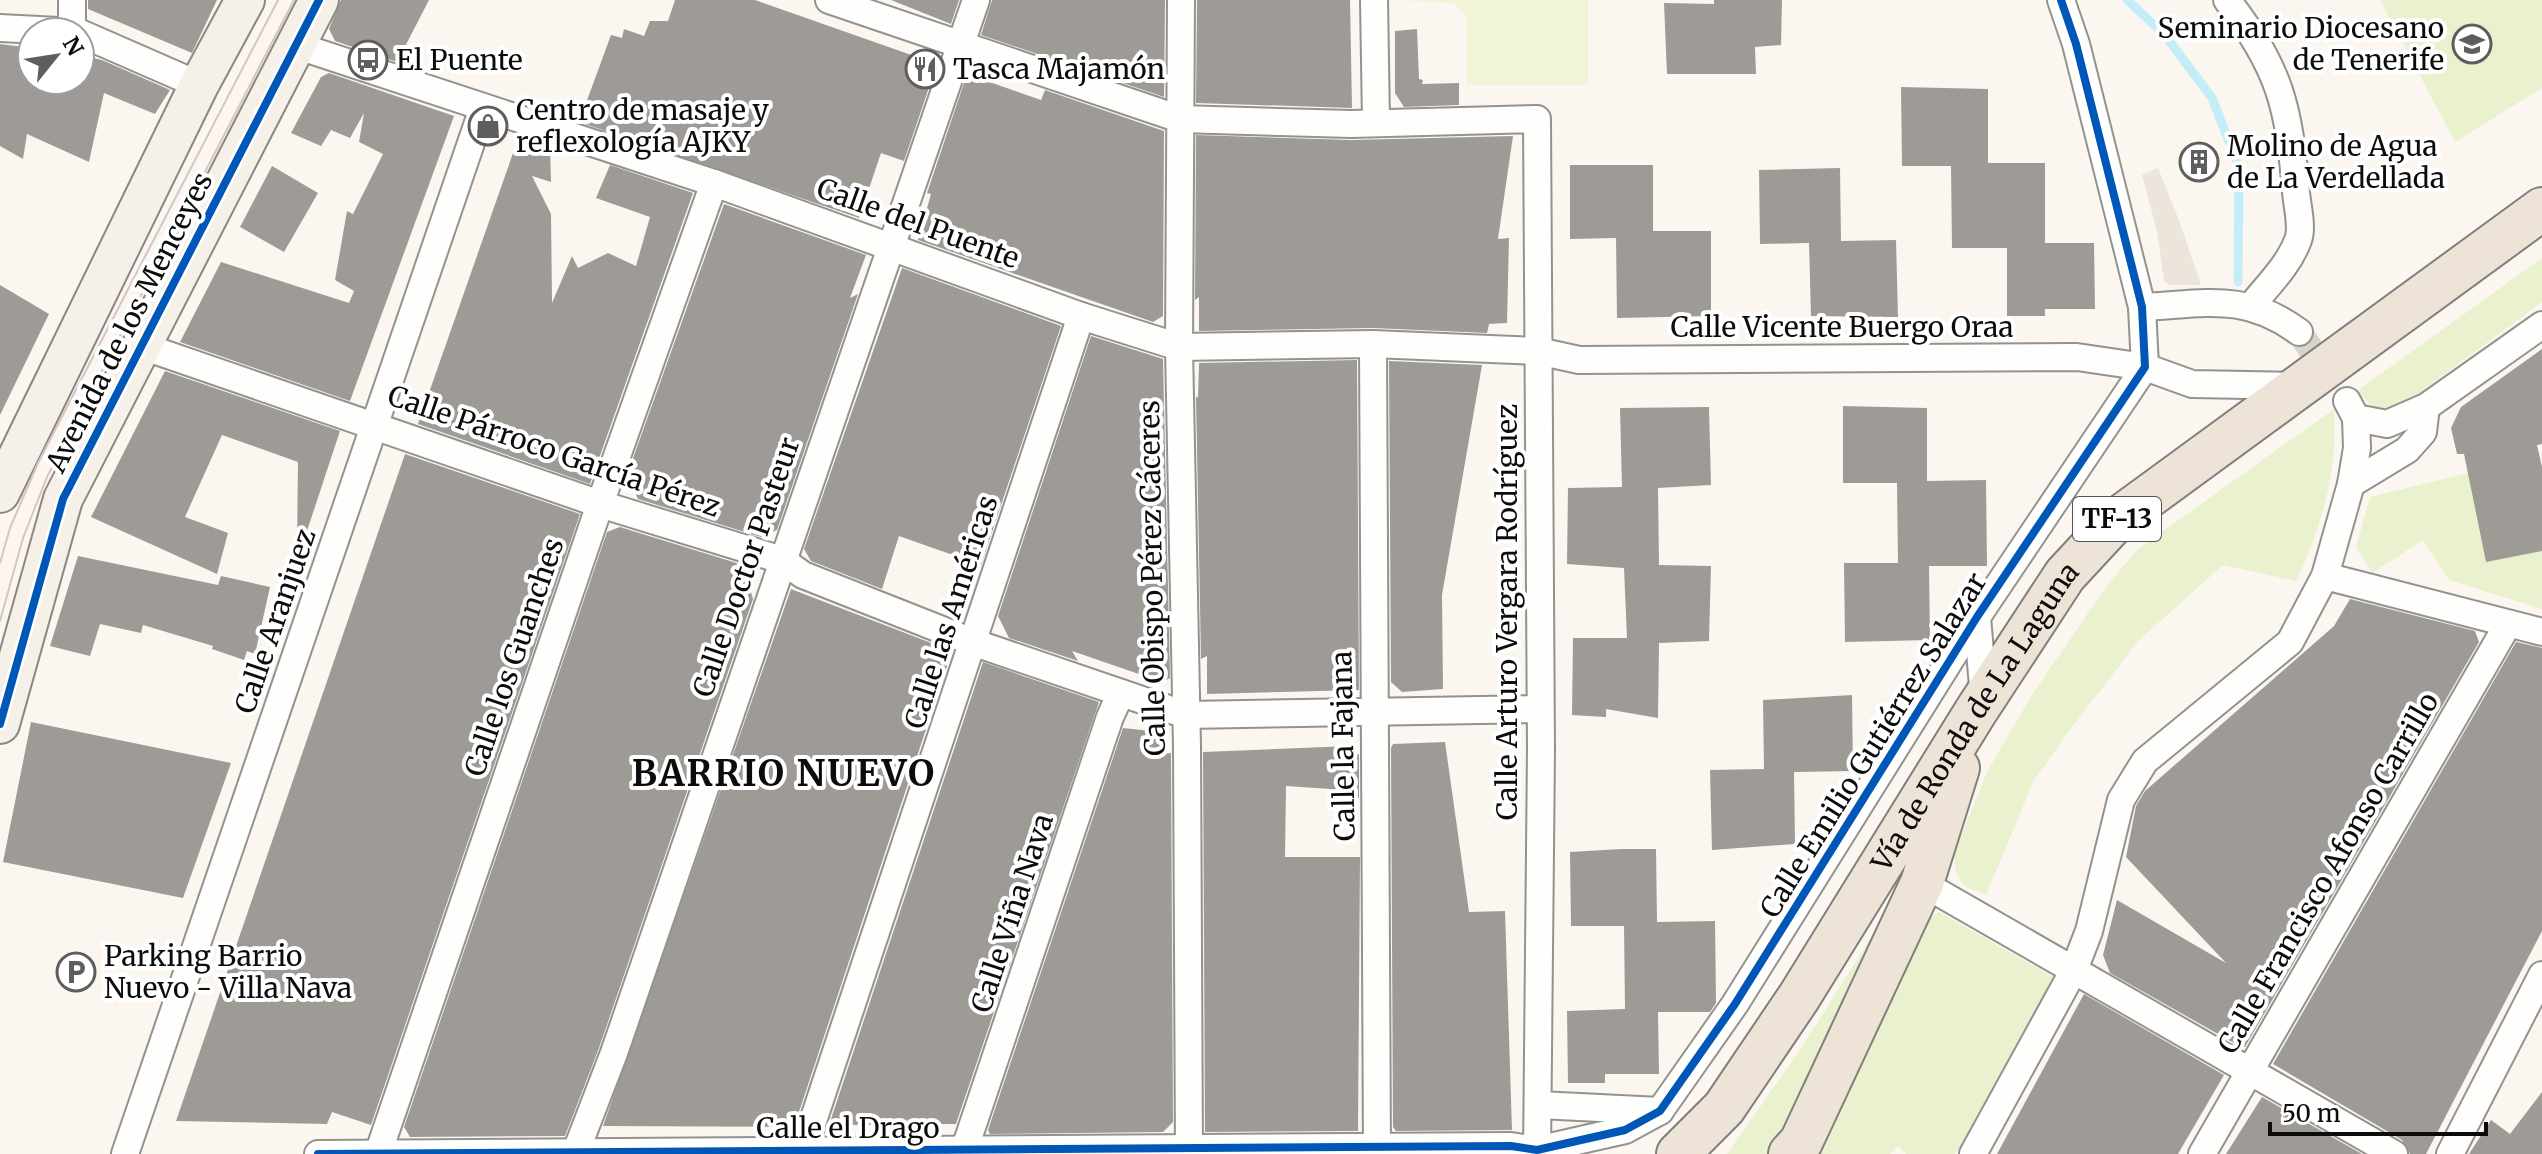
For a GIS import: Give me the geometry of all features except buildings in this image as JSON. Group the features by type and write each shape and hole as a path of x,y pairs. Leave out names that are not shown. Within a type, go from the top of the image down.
{"main road":[{"name":"Avenida de los Menceyes","path":"0,493 199,85 245,0"},
{"name":"Avenida de los Menceyes","path":"0,724 63,499 319,0"},
{"name":"Vía de Ronda de La Laguna","path":"1678,1154 1724,1108 1799,997 1980,704 2065,575 2115,521 2542,209"},
{"path":"1790,1154 1801,1142 1922,883 1980,704"}],"street":[{"path":"829,0 960,47 1180,119 1351,124 1376,121 1374,0"},
{"name":"Calle Doctor Pasteur","path":"576,1153 614,1053 976,0"},
{"name":"Calle Obispo Pérez Cáceres","path":"1181,0 1179,347 1186,715 1189,1152"},
{"path":"2061,0 2076,44 2142,307 2145,367"},
{"path":"2227,0 2256,38 2279,84 2290,122 2293,151 2300,238 2283,267 2252,305"},
{"path":"96,39 199,85"},
{"name":"Calle del Puente","path":"295,45 714,183 1081,316 1179,347 1373,344 1538,351"},
{"name":"Calle Aranjuez","path":"125,1154 483,108"},
{"name":"Calle Arturo Vergara Rodríguez","path":"1376,121 1537,119 1540,709 1537,1152"},
{"name":"Calle los Guanches","path":"378,1154 600,504 714,183"},
{"path":"2142,307 2252,305 2279,317 2299,332"},
{"name":"Calle las Américas","path":"802,1152 975,643 1081,316"},
{"path":"1973,1154 2074,970 2089,931 2121,800 2132,778 2145,761 2290,642 2325,576 2351,484 2357,448 2352,409 2387,424 2426,407 2542,325"},
{"name":"Calle la Fajana","path":"1373,344 1377,1150"},
{"name":"Calle Párroco García Pérez","path":"142,346 377,424 600,504 782,560 803,575 975,643 1186,715 1540,709"},
{"name":"Calle Vicente Buergo Oraa","path":"1538,351 1579,360 2077,357 2145,367 2192,384 2298,386"},
{"name":"Calle Emilio Gutiérrez Salazar","path":"1377,1150 1511,1146 1537,1152 1625,1130 1660,1111 1735,1004 1977,617 2145,367"},
{"path":"2351,484 2407,450 2423,432 2426,407"},
{"path":"2325,576 2542,632"},
{"path":"1977,617 1980,704"},
{"name":"Calle Francisco Afonso Carrillo","path":"2202,1154 2508,624"},
{"name":"Calle Viña Nava","path":"964,1152 1110,717 1121,693"},
{"path":"1922,883 2394,1154"},
{"path":"2450,1154 2542,975"},
{"path":"1539,1105 1660,1111"},
{"name":"Calle el Drago","path":"318,1154 1377,1150"}],"green space":[{"path":"1396,0 1588,0 1588,85 1467,85 1466,15 1454,3"},
{"name":"Seminario Diocesano de Tenerife","path":"2380,0 2542,0 2542,88 2455,142"},
{"path":"2542,258 2542,302 2396,410 2377,411 2357,391"},
{"path":"2334,409 2331,476 2321,519 2296,581 2223,565 2138,641 2034,780 1986,895 1964,886 1956,873 1954,854 1987,772 2032,695 2105,588 2138,549"},
{"path":"2468,473 2486,562 2542,551 2542,609 2449,580 2423,540 2372,573 2356,547 2370,497"},
{"path":"1889,909 1776,1154 1727,1154 1802,1047"},
{"path":"1939,912 2055,978 1973,1130 1955,1154 1906,1154 1898,1146 1890,1154 1812,1154 1922,921"}],"shaded area":[{"path":"2158,168 2201,285 2170,285 2164,281 2157,231 2142,175"}],"waterway":[{"path":"2127,0 2164,34 2212,98 2239,167 2238,282"}],"tunnel":[{"path":"2299,332 2347,401"}],"tram line":[{"path":"0,563 10,528 38,463 278,0"},
{"path":"0,621 23,538 47,477 294,0"}],"cycle path":[{"path":"0,724 63,499 319,0"},
{"path":"318,1154 1511,1146 1537,1150 1625,1130 1660,1111 1735,1004 1977,617 2145,367 2142,307 2076,44 2061,0"}],"place":[{"name":"Seminario Diocesano de Tenerife","path":"2472,44"},
{"name":"El Puente","path":"368,60"},
{"name":"Tasca Majamón","path":"925,69"},
{"name":"Centro de masaje y reflexología AJKY","path":"488,126"},
{"name":"Molino de Agua de La Verdellada","path":"2199,162"},
{"name":"Parking Barrio Nuevo - Villa Nava","path":"76,972"}],"district":[{"name":"BARRIO NUEVO","path":"784,773"}]}
